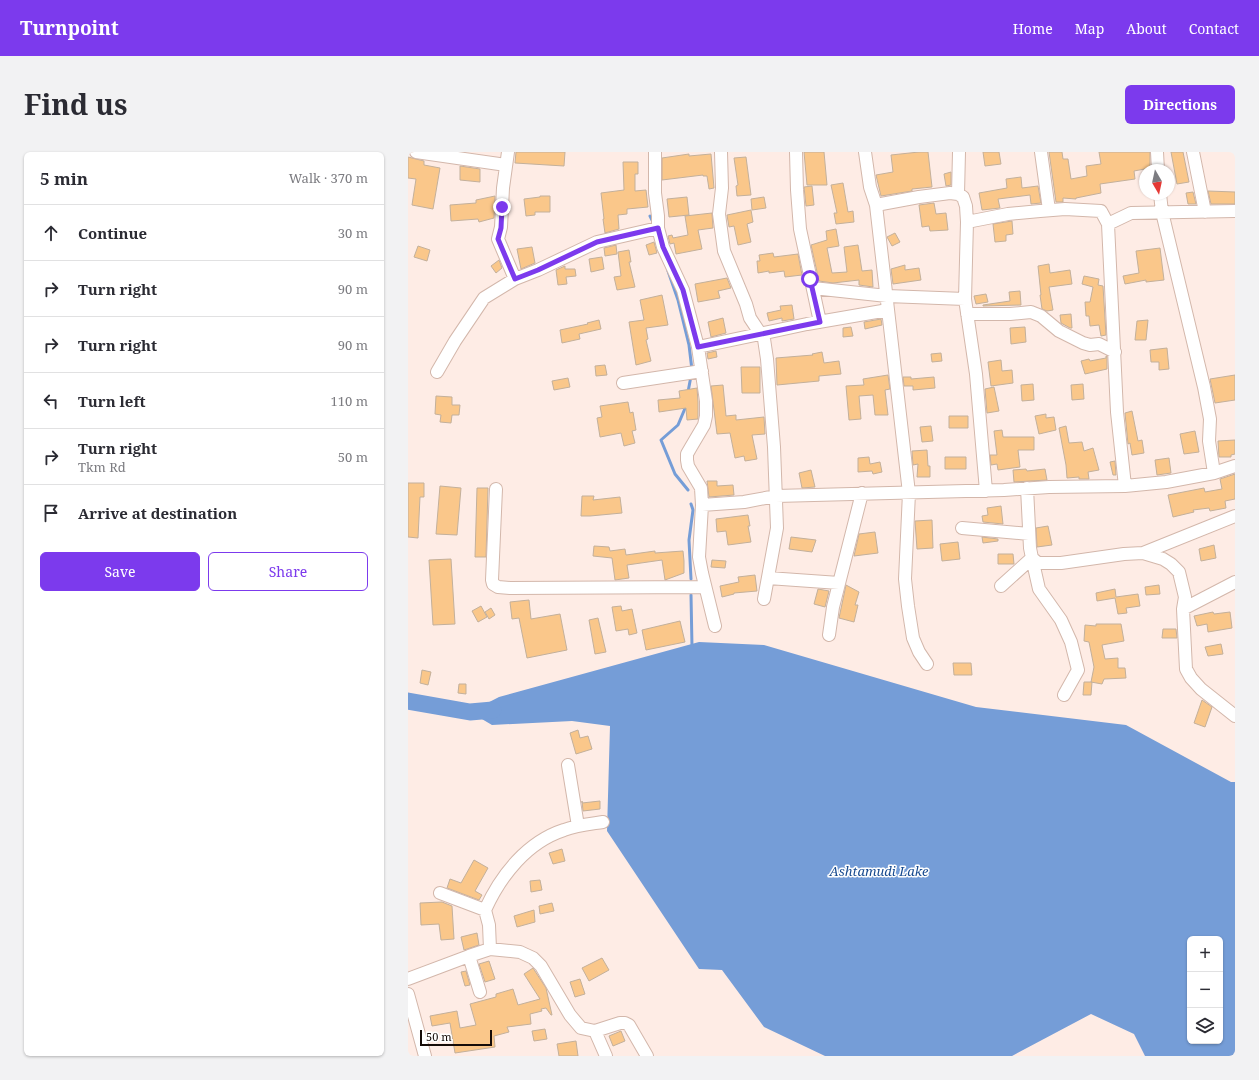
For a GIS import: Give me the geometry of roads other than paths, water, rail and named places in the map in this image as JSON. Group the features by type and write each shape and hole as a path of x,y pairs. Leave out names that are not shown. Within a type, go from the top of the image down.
{"street":[{"path":"416,152 506,165"},
{"path":"508,152 501,228 498,239 515,279"},
{"path":"655,152 655,193 658,228 663,247 683,290 698,347 706,401 706,416 704,425 690,446 687,454 687,460 688,466 701,488 702,505 699,548 702,573 714,626"},
{"path":"721,152 722,188 719,214 724,251 746,304 750,318 764,339 767,359 777,528 764,599"},
{"path":"796,152 800,229 820,322"},
{"path":"865,152 870,187 876,205 909,493 905,579 907,599 913,638 919,652 927,664"},
{"path":"958,194 959,152"},
{"path":"1041,152 1049,210"},
{"path":"1157,152 1158,164"},
{"path":"1193,152 1206,212"},
{"path":"876,205 950,193 958,194 963,198 966,206 967,222 965,299 977,388 986,491"},
{"path":"1161,200 1162,212 1204,387 1210,420 1209,441 1214,473"},
{"path":"967,222 1008,214 1049,210 1065,209 1101,211 1108,224 1117,412 1125,486"},
{"path":"1108,224 1131,213 1235,211"},
{"path":"437,372 455,341 484,298 515,279 538,270 597,242 658,228"},
{"path":"813,288 887,296 965,299"},
{"path":"698,347 820,322 888,310"},
{"path":"967,314 1010,314 1031,312 1040,316 1059,331 1082,344 1099,344 1115,352"},
{"path":"623,383 702,371"},
{"path":"702,505 744,502 776,496 986,491 1049,486 1125,486 1166,482 1214,473 1235,466"},
{"path":"1027,488 1029,534 1032,558 1039,589 1061,620 1071,642 1078,670 1064,695"},
{"path":"496,489 492,580 493,584 498,587 705,587"},
{"path":"829,635 838,583 862,493"},
{"path":"1032,558 1038,563 1047,564 1143,553 1235,516"},
{"path":"962,528 1029,534"},
{"path":"1143,553 1162,559 1171,564 1179,572 1185,597 1183,609 1186,669 1191,678 1201,689 1235,716"},
{"path":"1001,586 1032,558"},
{"path":"768,578 838,583"},
{"path":"1183,609 1235,582"},
{"path":"568,765 578,826"},
{"path":"490,949 489,925 485,910 491,896 521,855 550,836 563,830 603,822"},
{"path":"440,893 485,910"},
{"path":"408,979 490,949 520,952 533,958 546,973 576,1023 582,1028 595,1031 620,1023 625,1023 628,1025 647,1056"},
{"path":"469,956 480,992"},
{"path":"408,994 425,1056"},
{"path":"595,1031 606,1056"}],"water":[{"name":"Ashtamudi Lake","path":"699,642 764,645 976,707 1126,725 1231,782 1235,782 1235,1056 1145,1056 1134,1034 1091,1014 1012,1056 825,1056 764,1027 722,970 699,969 607,831 610,726 572,721 492,725 470,712 499,697"}],"waterway":[{"path":"650,216 652,220"},
{"path":"668,271 678,300 689,345 692,370"},
{"path":"688,392 691,376"},
{"path":"686,406 678,425 661,440 675,474 688,490"},
{"path":"691,504 693,510 689,540 691,579"},
{"path":"691,595 692,647"},
{"path":"408,701 470,712 493,710"}]}
